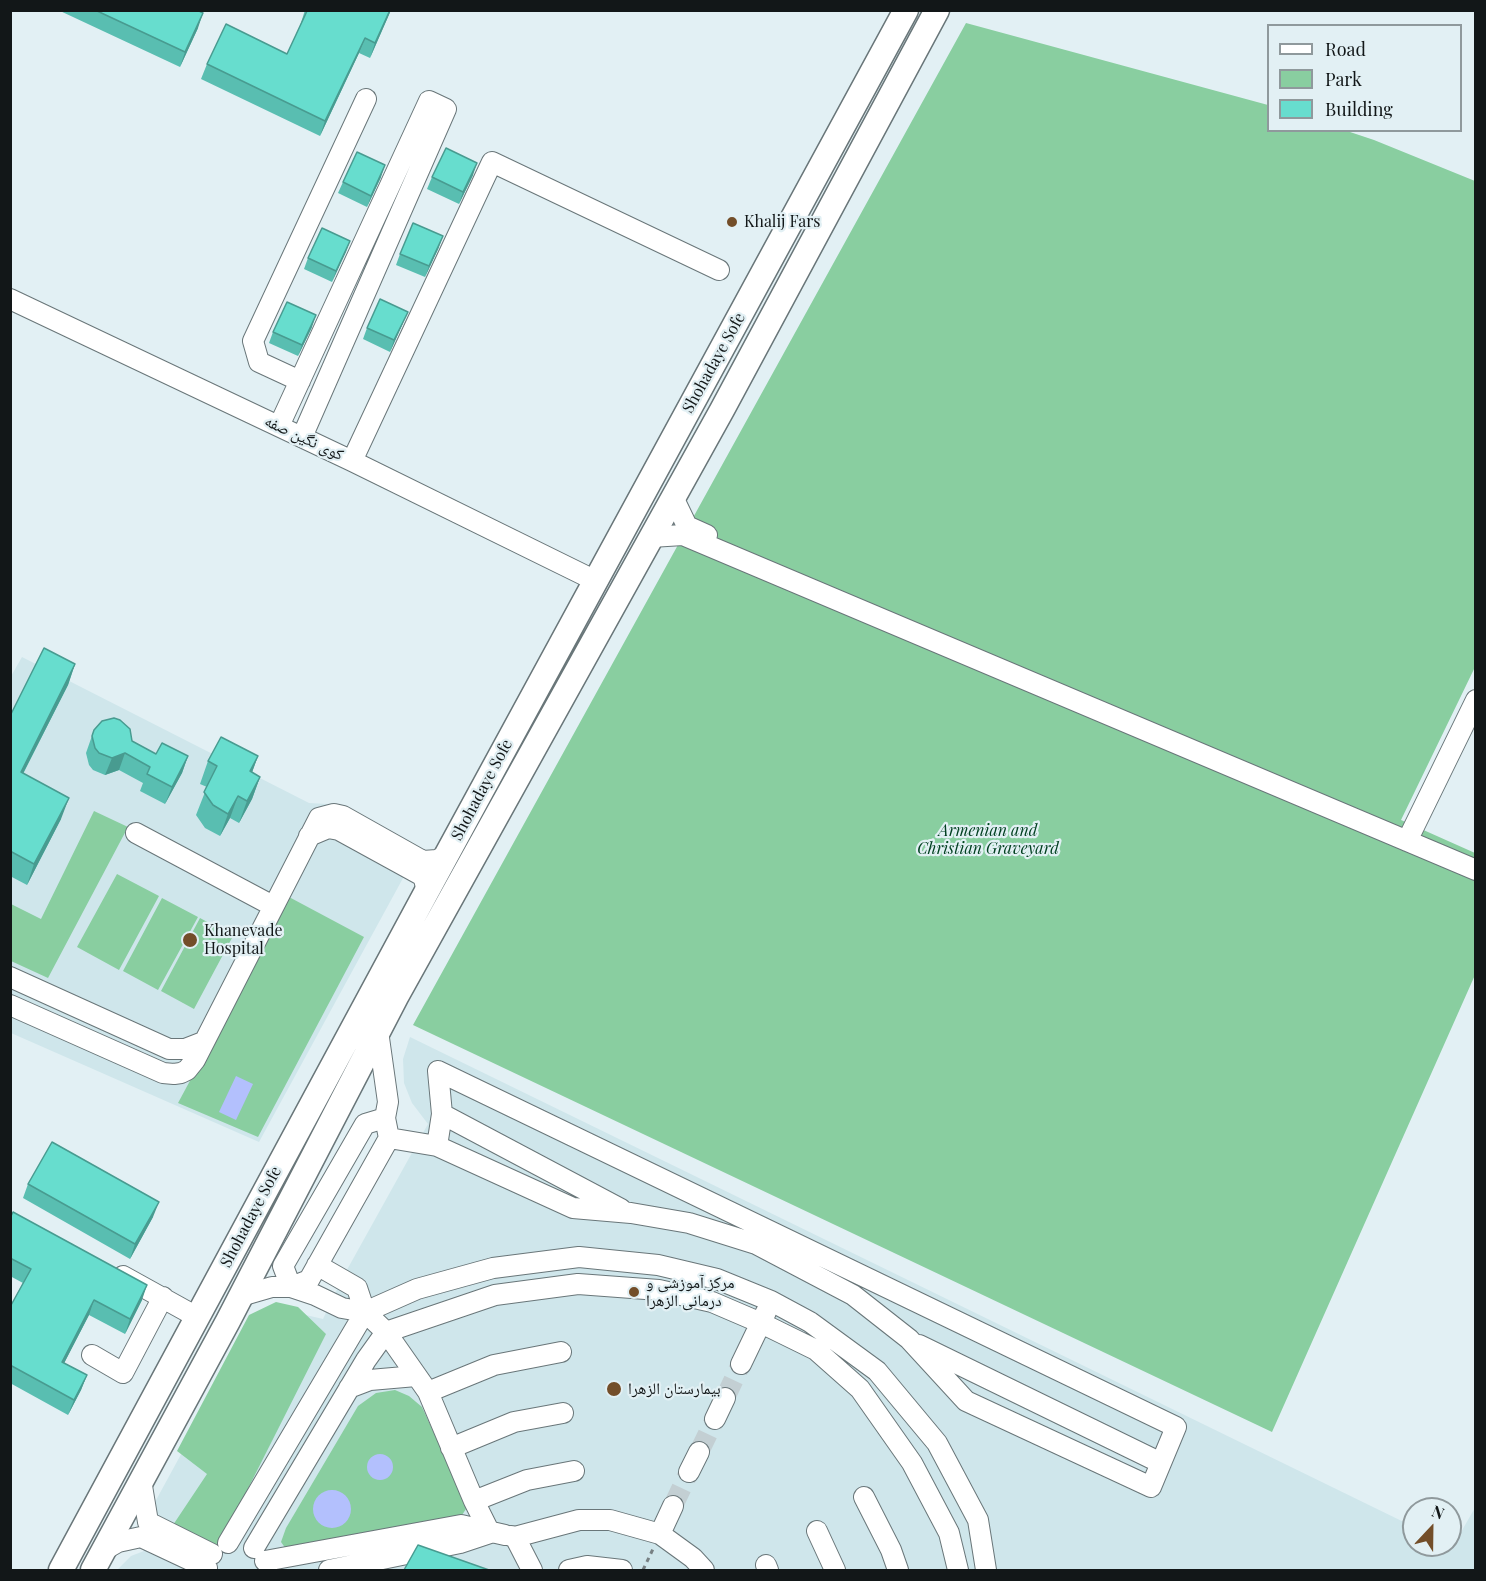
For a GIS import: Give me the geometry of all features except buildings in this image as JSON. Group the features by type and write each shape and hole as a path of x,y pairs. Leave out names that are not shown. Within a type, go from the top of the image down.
{"main road":[{"name":"Shohadaye Sofe","path":"61,1570 906,10"},
{"name":"Shohadaye Sofe","path":"99,1560 241,1296 378,1032 673,497 937,10"},
{"path":"753,291 778,304"}],"lane":[{"path":"300,381 259,362 253,341 366,99"},
{"path":"279,426 429,101 446,109 302,437"},
{"path":"352,461 492,162 719,270"},
{"name":"کوی نگین صفه","path":"10,299 352,461 596,581"},
{"path":"673,497 687,526 706,535 1409,837 1476,870"},
{"path":"651,537 683,536 1409,837 1476,858"},
{"path":"1409,837 1476,700"},
{"path":"10,1005 168,1074 187,1070 195,1060 319,818 334,814 343,816 423,861 438,860 447,855"},
{"path":"309,836 328,828 339,831 421,875 427,891"},
{"path":"136,833 273,906"},
{"path":"10,977 169,1049 185,1049 203,1042"},
{"path":"291,1287 309,1280 389,1138 385,1118 388,1102 378,1032"},
{"path":"389,1138 436,1146 573,1208 629,1213 689,1223 756,1244 853,1295 909,1340 966,1401 1151,1487 1176,1427 438,1071 442,1114 436,1146"},
{"path":"442,1114 629,1213"},
{"path":"291,1287 283,1266 365,1124 385,1118"},
{"path":"241,1296 272,1287 291,1287 315,1294 342,1308 365,1312 417,1289 493,1268 579,1257 658,1265 717,1279 771,1301 810,1322 877,1371 937,1443 978,1520 985,1566 958,1570 950,1533 912,1463 860,1389 816,1350 712,1302 659,1290 578,1284 495,1295 386,1332 349,1388 262,1560"},
{"path":"553,1287 555,1260"},
{"path":"102,1264 197,1317"},
{"path":"317,1265 357,1288 365,1312 386,1332 428,1392 474,1502 505,1535 532,1570"},
{"path":"92,1355 123,1372 162,1298"},
{"path":"741,1364 771,1301"},
{"path":"214,1559 365,1312"},
{"path":"909,1340 1161,1463"},
{"path":"428,1392 494,1365 561,1352"},
{"path":"349,1388 370,1380 416,1376"},
{"path":"716,1419 725,1398"},
{"path":"451,1448 514,1422 563,1413"},
{"path":"912,1463 937,1443"},
{"path":"689,1472 699,1452"},
{"path":"474,1502 527,1480 574,1471"},
{"path":"141,1480 145,1529"},
{"path":"864,1497 891,1550 898,1570"},
{"path":"660,1534 673,1506"},
{"path":"329,1570 579,1520 610,1520 660,1534 693,1558 704,1570"},
{"path":"262,1560 461,1526 505,1535"},
{"path":"99,1560 118,1542 145,1529 214,1559"},
{"path":"817,1531 835,1570"},
{"path":"214,1559 241,1541 248,1543 262,1560"},
{"path":"569,1570 587,1566 622,1570"}],"path":[{"path":"643,1570 660,1534"}],"shaded area":[{"name":"Khanevade Hospital","path":"22,657 309,803 344,805 420,847 259,1142 11,1033 10,678"},
{"name":"مرکز آموزشی و درمانی الزهرا","path":"410,1037 1402,1521 1402,1557 1462,1557 1462,1530 1476,1506 1475,1570 117,1570 131,1556 144,1551 155,1533 151,1511 155,1502 233,1359 297,1313 323,1319 343,1277 428,1124 412,1103 404,1083 403,1059"}],"green space":[{"name":"Armenian and Christian Graveyard","path":"966,23 1267,105 1267,132 1350,132 1475,181 1475,667 1401,820 1475,853 1475,975 1272,1432 413,1025"},
{"path":"94,811 128,827 48,978 11,961 11,904 41,919"},
{"path":"117,874 159,896 119,970 77,947"},
{"path":"289,897 364,937 258,1137 178,1103"},
{"path":"162,898 198,917 158,990 123,971"},
{"path":"200,918 233,936 194,1009 161,991"},
{"path":"276,1302 298,1307 326,1334 219,1546 173,1525 207,1474 177,1451 249,1315"},
{"path":"395,1390 409,1396 422,1407 462,1494 466,1509 460,1518 286,1549 281,1542 286,1528 358,1406 376,1393"}],"water":[{"path":"236,1076 253,1084 236,1120 219,1112"},
{"path":"380,1454 389,1458 393,1467 389,1476 380,1480 371,1476 367,1467 371,1458"},
{"path":"332,1490 339,1491 345,1496 350,1502 350,1516 345,1522 339,1527 332,1528 325,1527 319,1522 314,1516 313,1509 314,1502 319,1496 325,1491"}],"tunnel":[{"path":"725,1398 741,1364"},
{"path":"699,1452 715,1419"},
{"path":"673,1506 689,1472"}],"place":[{"name":"Khalij Fars","path":"732,222"},
{"name":"Khanevade Hospital","path":"190,940"},
{"name":"مرکز آموزشی و درمانی الزهرا","path":"634,1292"},
{"name":"بیمارستان الزهرا","path":"614,1389"}]}
